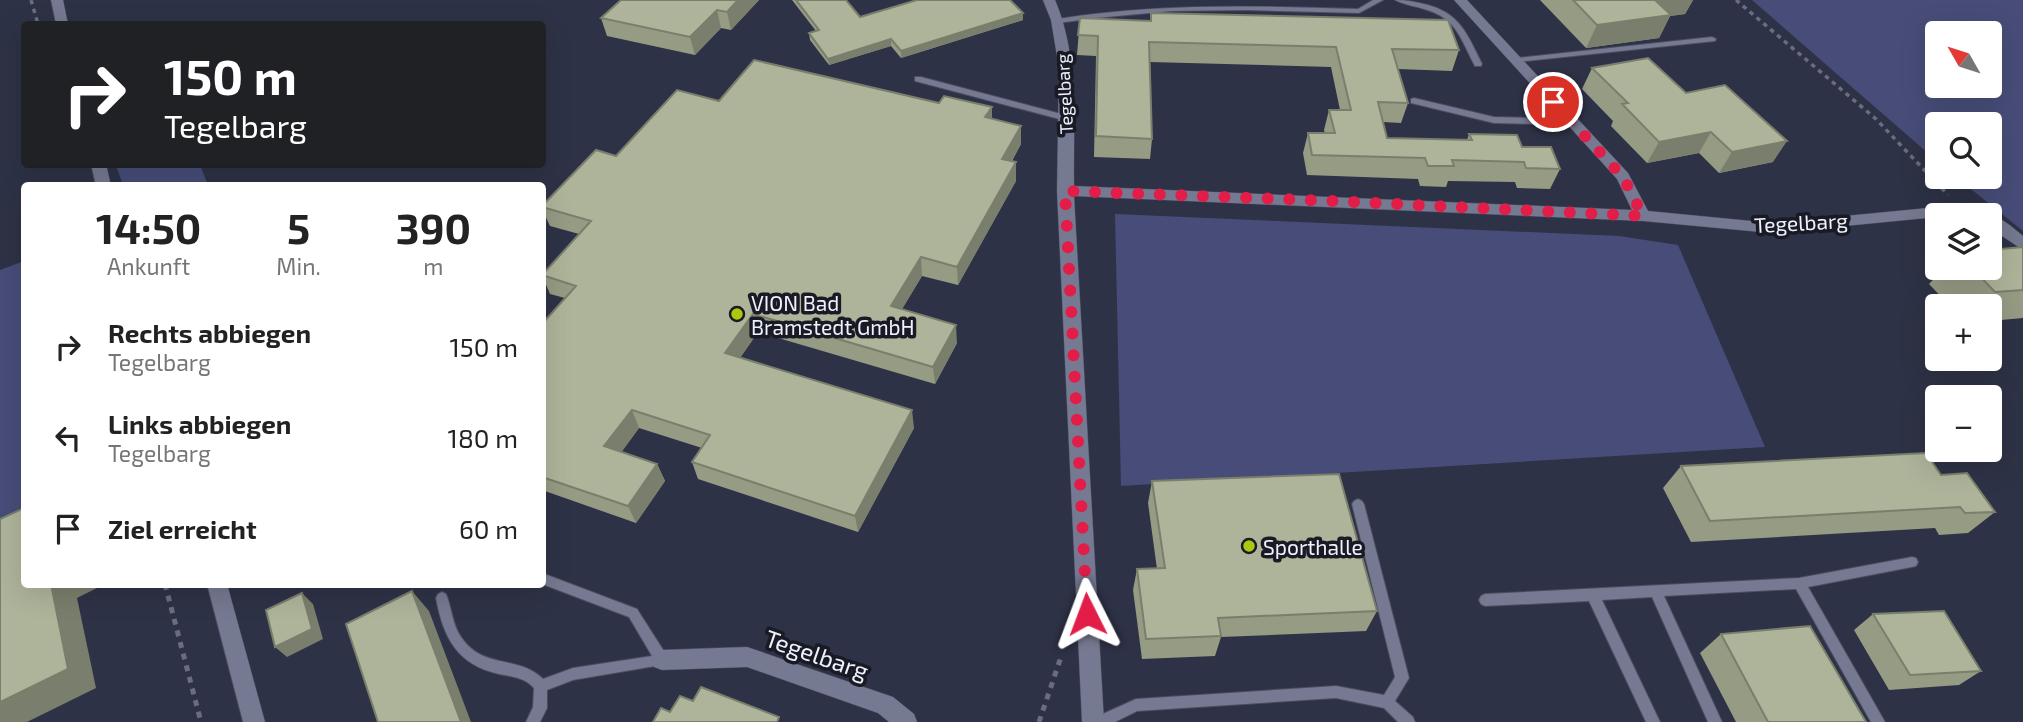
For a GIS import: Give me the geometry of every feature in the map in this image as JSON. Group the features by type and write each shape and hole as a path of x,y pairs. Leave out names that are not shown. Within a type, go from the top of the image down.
{"street":[{"path":"57,0 61,21"},
{"name":"Tegelbarg","path":"1049,0 1058,21 1066,75 1065,191 1093,722"},
{"path":"1460,0 1623,177 1643,216"},
{"name":"Tegelbarg","path":"1065,191 1643,216 1772,228 1925,216"},
{"path":"2002,229 2023,244"},
{"path":"218,588 254,722"},
{"name":"Tegelbarg","path":"662,660 747,657 885,705 906,722"}],"lane":[{"path":"1058,21 1172,7 1359,11 1379,0"},
{"path":"1399,0 1438,10 1455,19 1478,64"},
{"path":"1516,61 1712,39"},
{"path":"918,79 1066,118"},
{"path":"1414,101 1494,120 1572,122"},
{"path":"1358,504 1402,678 1387,702"},
{"path":"1485,600 1799,583 1912,562"},
{"path":"541,686 573,674 662,660 633,613 546,580"},
{"path":"1799,583 1878,722"},
{"path":"1655,591 1714,722"},
{"path":"1593,595 1653,722"},
{"path":"442,598 447,628 462,649 485,664 531,674 541,686 540,708 533,722"},
{"path":"1101,722 1136,705 1336,692 1387,702 1408,722"}],"path":[{"path":"1736,0 1876,119 1958,203"},
{"path":"31,1 37,21"},
{"path":"165,588 201,722"},
{"path":"1039,722 1062,654"}],"shaded area":[{"path":"1752,0 2023,0 2023,231 2002,214 2002,203 1988,203 1971,189 2002,189 2002,112 1925,112 1925,151"},
{"path":"117,168 201,168 207,182 122,182"},
{"path":"1115,214 1619,236 1678,245 1765,447 1121,486"},
{"path":"21,262 21,517 0,529 0,270"}],"building":[{"path":"621,0 738,0 727,12 717,10 690,37 601,18"},
{"path":"796,0 846,0 860,17 917,0 1010,0 1023,13 901,51 891,39 828,59 809,33 819,30"},
{"path":"1573,0 1655,0 1671,15 1597,25"},
{"path":"1151,13 1448,20 1459,50 1392,49 1408,103 1378,102 1387,138 1472,140 1469,134 1517,135 1522,147 1551,147 1560,169 1526,168 1524,162 1452,160 1454,166 1428,166 1425,158 1312,155 1308,133 1335,133 1329,110 1351,110 1336,47 1149,42 1152,139 1096,136 1098,36 1078,35 1080,18 1151,21"},
{"path":"1648,58 1686,93 1725,85 1787,141 1732,152 1711,132 1659,142 1622,104 1628,103 1592,68"},
{"name":"VION Bad Bramstedt GmbH","path":"754,60 939,103 944,96 992,107 985,117 1021,126 1002,159 1016,162 957,267 921,257 891,306 956,325 933,367 753,314 725,353 912,410 855,516 692,462 710,435 632,410 604,446 657,464 628,506 546,478 546,320 576,286 546,276 546,271 591,221 546,208 546,202 596,150 616,156 677,90 719,101"},
{"path":"2023,247 2023,290 1995,292 1984,280 2002,280 2002,249"},
{"path":"1925,453 1925,462 1932,462 1941,475 1967,473 1995,512 1965,513 1960,507 1710,521 1681,466"},
{"name":"Sporthalle","path":"1339,474 1377,611 1218,618 1221,636 1146,639 1137,569 1165,568 1152,481"},
{"path":"21,509 21,588 52,588 68,669 0,702 0,519"},
{"path":"412,591 461,722 378,722 346,624"},
{"path":"302,593 312,629 275,647 266,610"},
{"path":"1944,611 1981,671 1910,675 1873,614"},
{"path":"1810,626 1866,722 1768,722 1721,634"},
{"path":"701,687 779,717 777,722 653,722 661,708 670,712 680,696 693,701"}],"place":[{"name":"VION Bad Bramstedt GmbH","path":"737,314"},
{"name":"Sporthalle","path":"1249,546"}],"route":[{"path":"1087,614 1065,191 1643,216 1623,177 1553,102"}]}
